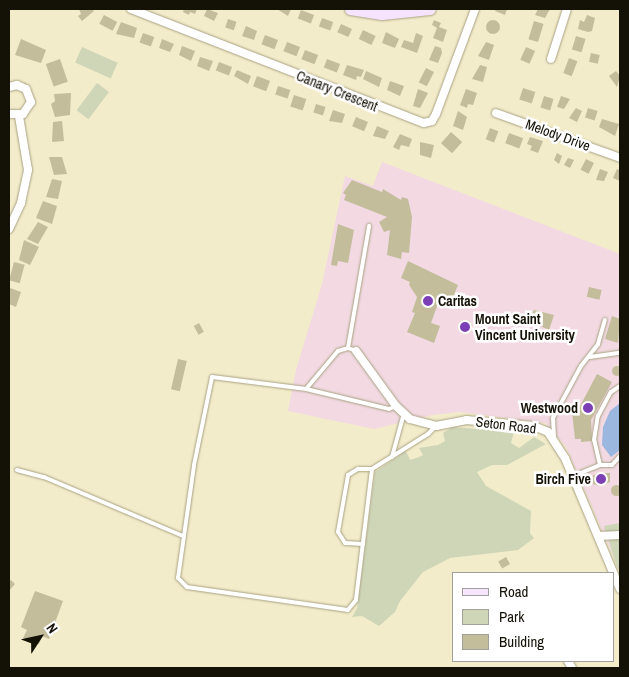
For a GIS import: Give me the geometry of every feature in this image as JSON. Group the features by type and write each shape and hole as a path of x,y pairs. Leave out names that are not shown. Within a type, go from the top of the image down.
{"street":[{"name":"Canary Crescent","path":"132,9 424,123 432,121 436,114 475,9"},
{"path":"350,9 400,11 430,9"},
{"path":"551,59 567,9"},
{"path":"9,87 22,86 31,98 30,107 19,116"},
{"name":"Melody Drive","path":"496,113 620,158"},
{"path":"9,114 19,116"},
{"path":"9,229 21,203 28,170 19,116"},
{"path":"356,351 396,406 404,413 436,426"},
{"name":"Seton Road","path":"436,426 466,420 540,428 555,440 600,536 614,572"},
{"path":"600,536 620,534"},
{"name":"Seton Road","path":"614,573 620,589"}],"lane":[{"path":"348,348 370,226"},
{"path":"540,428 552,422 581,366 590,357 598,344 605,320"},
{"path":"306,389 335,355 348,348 356,351"},
{"path":"590,357 620,353"},
{"path":"372,469 356,600 352,608 343,611 186,586 178,578 177,572 183,536 212,377 306,389 384,409 396,406"},
{"path":"600,465 594,440 598,416 611,392 620,386"},
{"path":"392,457 404,413"},
{"path":"552,422 555,440"},
{"path":"363,544 345,543 338,532 348,475 358,469 372,469 436,426"},
{"path":"573,476 600,465 612,465 620,456"},
{"path":"17,470 44,478 183,536"}],"shaded area":[{"name":"Mount Saint Vincent University","path":"382,162 620,254 620,572 566,447 545,423 460,412 432,415 374,429 288,411 296,370 322,284 345,176 373,186"}],"green space":[{"path":"82,47 118,63 111,78 75,63"},
{"path":"97,83 109,92 89,119 77,110"},
{"path":"453,427 514,432 511,443 519,448 534,437 546,444 507,465 492,465 477,472 486,486 531,511 530,533 534,538 518,550 450,558 423,572 400,601 395,612 379,626 362,616 352,617 357,608 375,472 406,451 410,460 423,455 419,448 438,445 445,441 443,433"},
{"path":"620,523 620,569 618,570 604,526"}],"water":[{"path":"620,403 620,450 611,457 602,445 603,427 610,411"}],"building":[{"path":"79,9 92,9 94,11 82,21 78,16 81,14"},
{"path":"184,9 197,9 195,14 190,12 189,15 183,12"},
{"path":"207,9 218,13 214,21 204,16"},
{"path":"277,9 291,9 288,16"},
{"path":"496,9 507,9 505,15 495,11"},
{"path":"538,9 550,9 545,18 535,15"},
{"path":"301,10 314,15 311,23 298,18"},
{"path":"104,15 117,22 113,31 99,24"},
{"path":"587,15 595,18 592,31 588,32 578,29 580,20 584,22"},
{"path":"322,18 333,22 330,31 319,26"},
{"path":"228,19 237,22 234,30 225,28"},
{"path":"434,20 441,23 439,27 447,30 443,42 433,38 437,28 432,25"},
{"path":"490,20 496,20 500,27 496,34 490,34 486,30 486,24"},
{"path":"534,21 544,24 538,42 528,39"},
{"path":"121,22 137,28 134,38 116,34"},
{"path":"341,24 352,29 348,37 337,32"},
{"path":"246,26 257,31 254,40 242,36"},
{"path":"363,30 376,36 371,45 359,39"},
{"path":"386,32 399,39 395,48 382,43"},
{"path":"143,33 154,37 151,47 140,42"},
{"path":"416,33 423,36 417,53 401,47 404,40 413,43"},
{"path":"265,35 278,40 274,49 261,44"},
{"path":"576,36 586,39 581,52 572,49"},
{"path":"21,39 46,50 41,63 15,55"},
{"path":"162,39 174,44 170,52 159,48"},
{"path":"287,42 300,47 296,56 283,51"},
{"path":"486,42 494,45 489,60 478,56"},
{"path":"182,46 195,51 191,61 179,55"},
{"path":"435,46 441,48 442,53 438,63 429,60"},
{"path":"526,47 535,51 529,64 520,60"},
{"path":"305,50 318,55 314,64 301,59"},
{"path":"591,53 600,55 598,64 589,62"},
{"path":"200,57 213,61 209,71 197,66"},
{"path":"569,58 577,61 572,76 563,73"},
{"path":"60,59 68,82 54,87 46,64"},
{"path":"327,59 340,64 337,72 324,67"},
{"path":"219,62 232,67 229,75 216,70"},
{"path":"347,65 364,70 361,77 357,76 356,80 343,75"},
{"path":"480,65 487,67 483,82 472,79"},
{"path":"426,68 434,72 427,86 419,82"},
{"path":"237,70 251,76 248,84 234,76"},
{"path":"366,71 382,78 379,87 363,79"},
{"path":"616,71 620,76 617,87 609,76"},
{"path":"257,76 270,81 266,91 253,86"},
{"path":"390,81 404,86 400,96 387,90"},
{"path":"278,86 290,90 288,99 275,95"},
{"path":"523,88 535,92 532,103 519,99"},
{"path":"418,89 428,93 420,108 413,106"},
{"path":"466,89 477,93 473,105 468,104 467,108 460,105"},
{"path":"71,93 70,115 55,117 51,104 55,101 54,94"},
{"path":"294,95 306,99 303,110 290,106"},
{"path":"544,96 554,99 550,110 540,107"},
{"path":"561,96 570,99 564,109 557,107"},
{"path":"316,104 326,107 323,116 313,113"},
{"path":"576,108 582,111 577,122 569,118"},
{"path":"588,108 598,111 595,120 585,118"},
{"path":"333,110 345,114 342,123 329,121"},
{"path":"458,111 467,117 463,130 453,126"},
{"path":"356,117 368,122 364,131 352,126"},
{"path":"602,119 619,124 615,136 599,127"},
{"path":"62,121 64,141 52,142 53,122"},
{"path":"377,126 389,131 385,139 373,136"},
{"path":"490,128 498,131 494,142 486,139"},
{"path":"451,132 462,142 452,153 441,143"},
{"path":"509,133 523,138 519,148 505,143"},
{"path":"400,134 412,139 409,147 401,145 399,150 393,147"},
{"path":"530,137 543,141 538,153 530,150 532,146 527,144"},
{"path":"420,142 434,145 431,158 420,155"},
{"path":"557,153 562,156 559,164 554,160"},
{"path":"49,157 62,157 67,174 54,175"},
{"path":"568,158 574,160 570,168 564,165"},
{"path":"586,159 594,163 589,174 581,170"},
{"path":"600,169 608,172 604,181 596,180"},
{"path":"617,169 620,170 620,181 613,178"},
{"path":"52,179 62,181 58,199 46,197"},
{"path":"352,180 382,192 383,189 401,200 402,197 408,199 412,217 409,253 402,252 401,259 387,255 390,230 384,232 379,222 387,217 344,200 346,195 343,193"},
{"path":"43,201 57,206 52,224 36,218"},
{"path":"38,222 48,227 38,244 27,239"},
{"path":"338,224 354,230 348,263 338,261 337,266 331,265"},
{"path":"24,240 39,247 30,265 19,260"},
{"name":"Caritas","path":"408,261 458,285 451,302 440,298 431,323 440,326 434,343 407,332 415,313 412,312 417,297 409,285 410,282 401,278"},
{"path":"14,262 25,265 20,283 9,280"},
{"path":"589,287 602,290 599,300 587,297"},
{"path":"10,288 21,292 16,307 9,304"},
{"path":"534,310 554,315 549,330 536,324 537,320 531,317"},
{"path":"612,316 620,319 618,343 605,339"},
{"path":"199,323 204,332 199,335 194,326"},
{"path":"178,359 187,361 180,391 171,389"},
{"path":"617,366 622,371 617,376 612,371"},
{"name":"Westwood","path":"597,374 612,382 591,420 592,441 581,442 581,439 575,439 572,412 575,407 579,408"},
{"name":"Birch Five","path":"610,473 610,482 600,486 593,484 593,475"},
{"path":"616,484 622,490 616,496 610,490"},
{"path":"506,557 510,564 502,568 498,562"},
{"path":"11,580 15,584 9,591 9,582"},
{"path":"35,591 63,601 49,639 42,636 39,644 23,638 27,630 21,627"}],"place":[{"name":"Caritas","path":"428,301"},
{"name":"Mount Saint Vincent University","path":"465,327"},
{"name":"Westwood","path":"588,408"},
{"name":"Birch Five","path":"601,479"}]}
